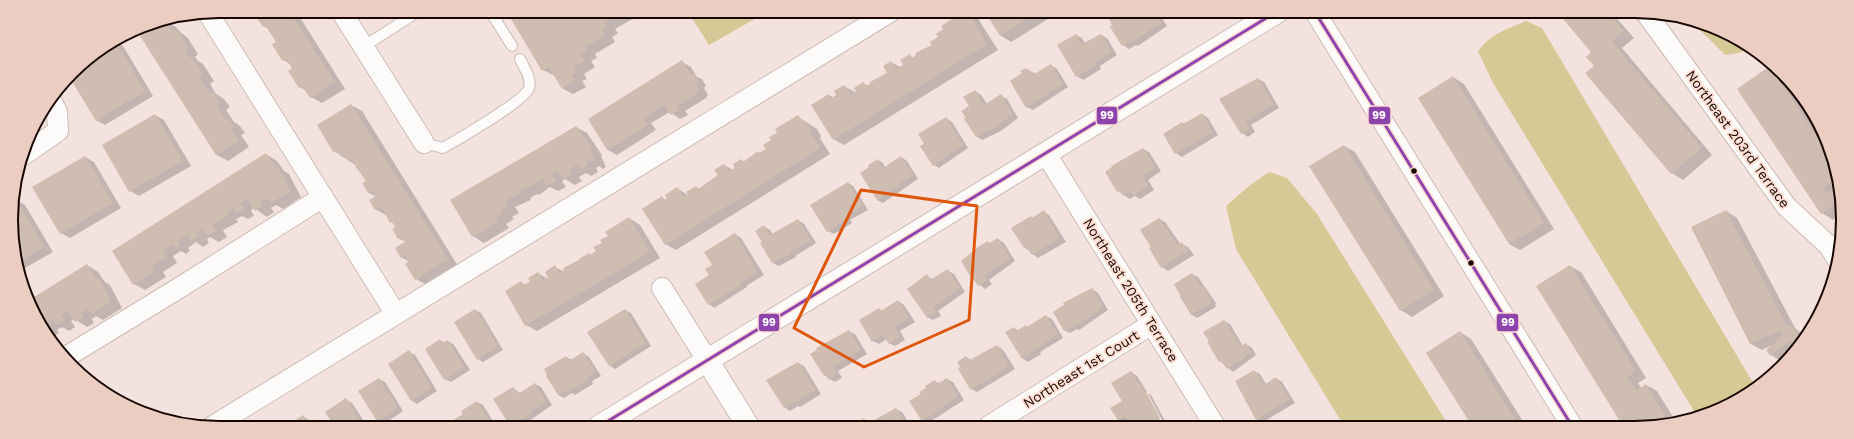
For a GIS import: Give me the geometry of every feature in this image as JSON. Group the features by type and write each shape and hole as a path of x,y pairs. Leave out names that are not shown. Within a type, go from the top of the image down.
{"street":[{"path":"211,18 395,313"},
{"path":"344,18 424,143"},
{"path":"221,421 395,313 880,18"},
{"path":"608,421 1267,18"},
{"path":"1320,18 1569,421"},
{"name":"Northeast 203rd Terrace","path":"1650,18 1786,206 1830,247 1833,252"},
{"path":"30,150 58,131 57,112 54,106"},
{"name":"Northeast 205th Terrace","path":"1046,154 1212,421"},
{"path":"70,354 323,197"},
{"path":"662,288 745,421"},
{"name":"Northeast 1st Court","path":"997,421 1152,324"}],"lane":[{"path":"362,47 408,18"},
{"path":"494,18 512,46"},
{"path":"424,143 442,148 500,113 527,93 530,87 529,80 520,59"}],"highlighted area":[{"path":"861,190 977,206 969,320 864,367 794,328"}],"shaded area":[{"path":"692,18 756,18 709,45"},
{"path":"1526,21 1542,28 1753,382 1746,387 1712,406 1694,412 1493,83 1478,51 1488,40"},
{"path":"1699,29 1712,33 1744,51 1739,53 1725,55"},
{"path":"1269,172 1287,178 1317,214 1446,421 1341,421 1236,249 1226,206 1250,185"}],"building":[{"path":"257,18 294,18 335,82 310,98 302,86 299,88 288,71 292,68 286,59 282,61 272,44 276,42 265,25 263,27"},
{"path":"510,18 614,18 605,23 607,27 602,30 605,35 585,47 587,51 581,55 585,61 574,67 577,72 572,75 575,80 562,89 549,67 542,71"},
{"path":"954,18 972,18 987,44 833,140 811,105 829,94 831,98 836,95 834,91 844,85 851,95 856,92 854,88 863,82 866,86 871,83 870,82 887,73 883,66 891,61 896,69 903,65 900,60 910,54 912,58 916,55 915,53 932,45 930,42 938,37 936,34 943,29 941,26"},
{"path":"989,18 1029,18 1000,36"},
{"path":"1159,18 1162,23 1131,43 1130,42 1122,46 1110,27 1112,25 1109,19"},
{"path":"1562,18 1612,18 1624,31 1612,42 1702,148 1671,174 1585,73 1594,66 1586,57 1591,52"},
{"path":"169,25 173,31 176,29 188,48 184,50 190,58 192,57 203,75 199,77 210,93 213,91 219,101 216,103 226,120 229,119 234,127 231,129 239,141 216,155 140,36 148,31"},
{"path":"1076,34 1082,44 1101,34 1112,52 1094,63 1096,65 1076,77 1057,45"},
{"path":"118,46 145,91 96,121 72,82 97,60"},
{"path":"682,60 691,75 693,73 698,81 696,83 699,89 697,94 677,106 680,109 671,115 664,105 643,118 648,125 607,150 588,119"},
{"path":"1051,64 1063,84 1026,108 1010,81 1022,73 1020,71 1026,68 1027,70 1029,69 1033,75"},
{"path":"1767,68 1778,78 1822,144 1832,181 1823,188 1826,193 1833,188 1836,204 1821,214 1737,89"},
{"path":"1453,76 1544,223 1509,244 1418,98"},
{"path":"1258,78 1274,104 1245,122 1250,129 1241,134 1219,99"},
{"path":"975,90 984,105 1001,94 1013,114 995,128 976,137 964,119 966,118 961,111 969,106 963,97"},
{"path":"351,104 448,259 415,280 405,264 408,262 405,255 401,258 395,248 405,242 401,237 398,239 392,229 395,228 392,221 390,223 381,206 375,210 369,200 376,196 373,191 368,193 362,183 366,181 355,166 356,165 353,160 349,162 344,155 341,157 337,150 333,152 317,125"},
{"path":"1202,113 1213,132 1175,154 1163,134 1182,122 1184,124"},
{"path":"155,114 183,161 129,192 102,145"},
{"path":"798,115 804,122 806,121 811,130 809,131 820,148 665,245 642,209 662,196 664,200 667,198 665,195 677,187 684,198 688,195 686,192 696,186 698,189 718,175 714,170 724,164 729,172 735,168 733,164 741,159 743,162 758,151 759,153 766,149 763,145 771,140 769,137 777,133 775,129"},
{"path":"946,117 963,145 933,166 920,146 924,144 918,134"},
{"path":"576,126 592,148 590,149 595,161 592,163 589,159 586,161 588,165 580,170 577,165 569,170 571,175 563,179 558,171 552,174 556,181 547,186 542,178 535,183 536,184 520,191 521,193 505,201 508,206 502,210 503,213 496,217 498,222 472,237 450,200"},
{"path":"1344,145 1434,290 1400,311 1309,166"},
{"path":"1143,148 1156,168 1142,176 1149,186 1133,196 1130,192 1123,196 1120,190 1117,192 1105,172 1112,167 1111,166"},
{"path":"266,153 276,168 278,167 291,191 271,203 267,198 261,202 263,205 255,211 247,199 240,204 244,209 237,214 233,208 226,213 228,216 212,224 216,231 207,236 202,229 196,232 199,236 191,241 187,235 177,241 180,245 175,248 172,244 163,250 167,257 152,266 155,271 133,285 112,251"},
{"path":"85,156 113,203 60,234 32,187"},
{"path":"901,156 913,175 877,200 860,173 869,167 868,165 878,159 883,168"},
{"path":"848,182 863,206 845,217 847,219 827,232 810,205"},
{"path":"18,203 44,247 22,260 18,233"},
{"path":"1044,210 1060,238 1032,255 1026,246 1024,248 1011,228 1031,216 1032,218"},
{"path":"1726,210 1786,324 1788,326 1790,324 1799,335 1789,349 1792,344 1790,341 1770,356 1766,350 1783,335 1781,330 1750,344 1691,227"},
{"path":"629,217 650,252 525,326 505,291 521,281 524,285 530,281 528,278 538,272 543,281 548,278 545,272 555,265 559,273 564,270 563,268 589,253 590,255 596,251 593,247 602,243 600,240 608,236 605,232"},
{"path":"1159,218 1178,245 1182,242 1188,251 1161,268 1149,248 1151,247 1140,230"},
{"path":"798,219 811,240 790,252 791,254 772,263 760,243 762,242 755,231 764,225 770,235"},
{"path":"735,233 758,272 741,282 742,284 708,305 695,284 709,275 705,269 712,265 704,252"},
{"path":"998,238 1010,258 984,276 987,280 978,286 974,280 973,281 961,261 978,247 988,241 989,243"},
{"path":"87,264 96,279 99,278 111,301 92,314 88,309 81,313 84,316 75,322 68,310 61,315 64,320 57,325 53,319 47,323 33,298"},
{"path":"1570,265 1636,371 1627,377 1636,390 1646,384 1666,418 1648,421 1620,421 1536,286"},
{"path":"948,269 960,288 933,307 936,312 927,318 907,289 927,274 930,280"},
{"path":"1192,273 1201,287 1203,286 1211,299 1211,303 1191,315 1174,284"},
{"path":"1092,288 1103,307 1072,328 1072,326 1064,331 1053,312 1064,305 1063,303"},
{"path":"898,300 909,318 895,327 900,336 889,344 883,335 872,342 859,320 879,308 881,311"},
{"path":"475,309 498,346 477,360 454,322"},
{"path":"625,309 646,343 609,366 587,332"},
{"path":"1046,315 1058,334 1022,359 1005,332 1014,327 1017,331 1026,325 1027,327"},
{"path":"1224,320 1241,346 1246,343 1251,352 1227,369 1221,361 1219,362 1203,332"},
{"path":"849,330 861,350 833,367 837,374 829,380 826,375 824,376 810,354 817,350 816,348"},
{"path":"1460,331 1516,421 1469,421 1426,353"},
{"path":"440,339 442,343 448,340 464,367 444,380 425,349"},
{"path":"997,345 1009,366 988,380 970,389 958,369 960,367 957,362 966,356 968,361"},
{"path":"409,350 432,388 411,401 388,364"},
{"path":"583,352 596,372 587,378 588,380 568,392 567,390 558,395 546,376 547,375 544,369 566,356 569,361"},
{"path":"798,362 816,390 784,408 766,380"},
{"path":"1254,370 1264,385 1276,377 1290,399 1256,420 1235,381"},
{"path":"1131,371 1144,391 1145,390 1160,418 1155,421 1128,421 1125,416 1118,420 1110,408 1122,401 1111,383"},
{"path":"379,378 398,408 377,421 358,391"},
{"path":"947,378 958,396 922,421 909,401 921,394 919,392 926,388 925,386 935,380 937,384"},
{"path":"535,383 546,402 530,412 531,414 519,421 507,421 493,399 513,387 518,394"},
{"path":"346,398 361,421 331,421 325,412"},
{"path":"477,401 490,421 452,421 463,414 461,411"},
{"path":"896,408 905,421 872,421"},
{"path":"303,415 307,421 294,421"}],"transit line":[{"name":"99","path":"608,421 1266,18"},
{"name":"99","path":"1319,18 1569,421"}]}
